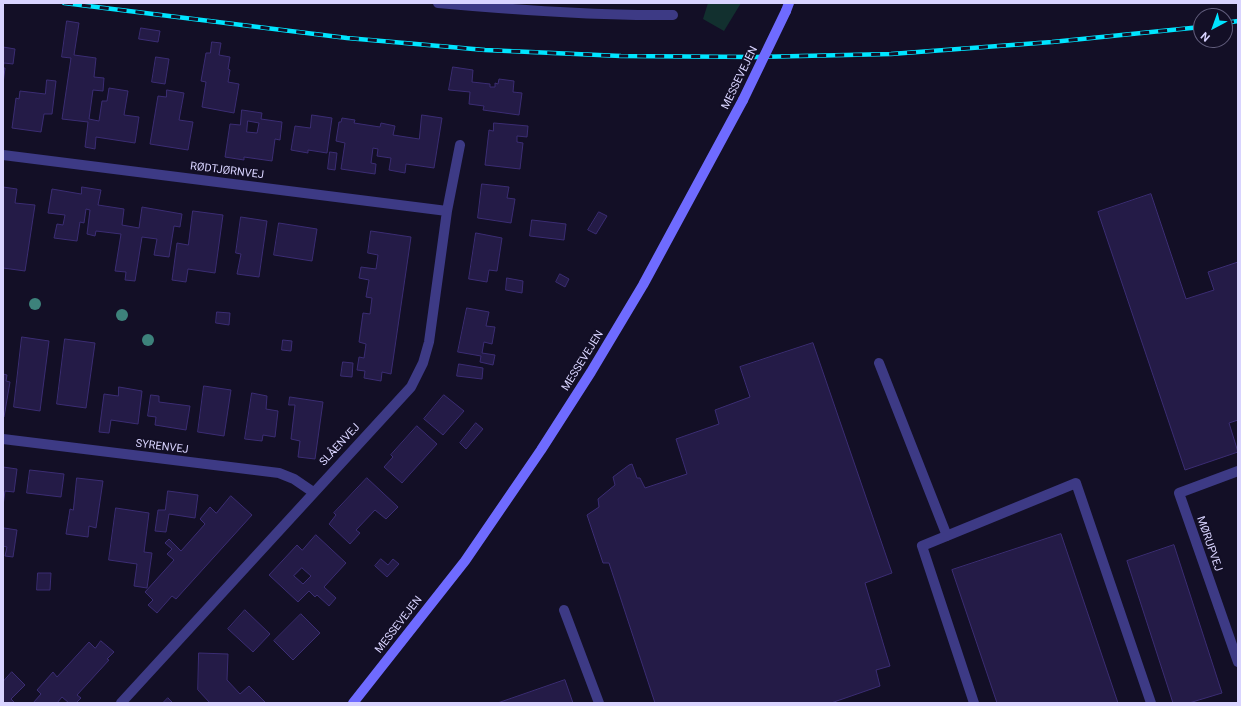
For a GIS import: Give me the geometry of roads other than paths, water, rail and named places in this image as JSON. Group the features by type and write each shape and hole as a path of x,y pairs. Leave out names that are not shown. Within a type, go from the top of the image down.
{"main road":[{"name":"MESSEVEJEN","path":"353,703 465,561 574,398 643,285 743,100 788,7"}],"street":[{"path":"438,3 553,12 634,16 673,15"},
{"name":"SLÅENVEJ","path":"121,703 313,492 411,387 423,363 429,342 447,211 460,146"},
{"name":"RØDTJØRNVEJ","path":"3,155 447,211"},
{"path":"879,363 947,536"},
{"name":"SYRENVEJ","path":"3,440 279,473 294,480 313,492"},
{"name":"MØRUPVEJ","path":"1238,471 1179,493 1238,662"},
{"path":"974,703 922,546 1076,483 1151,703"},
{"path":"564,610 598,703"}],"railway":[{"path":"64,3 347,38 485,50 621,56 756,57 891,54 1052,42 1193,28"},
{"path":"1233,22 1238,21"}]}
